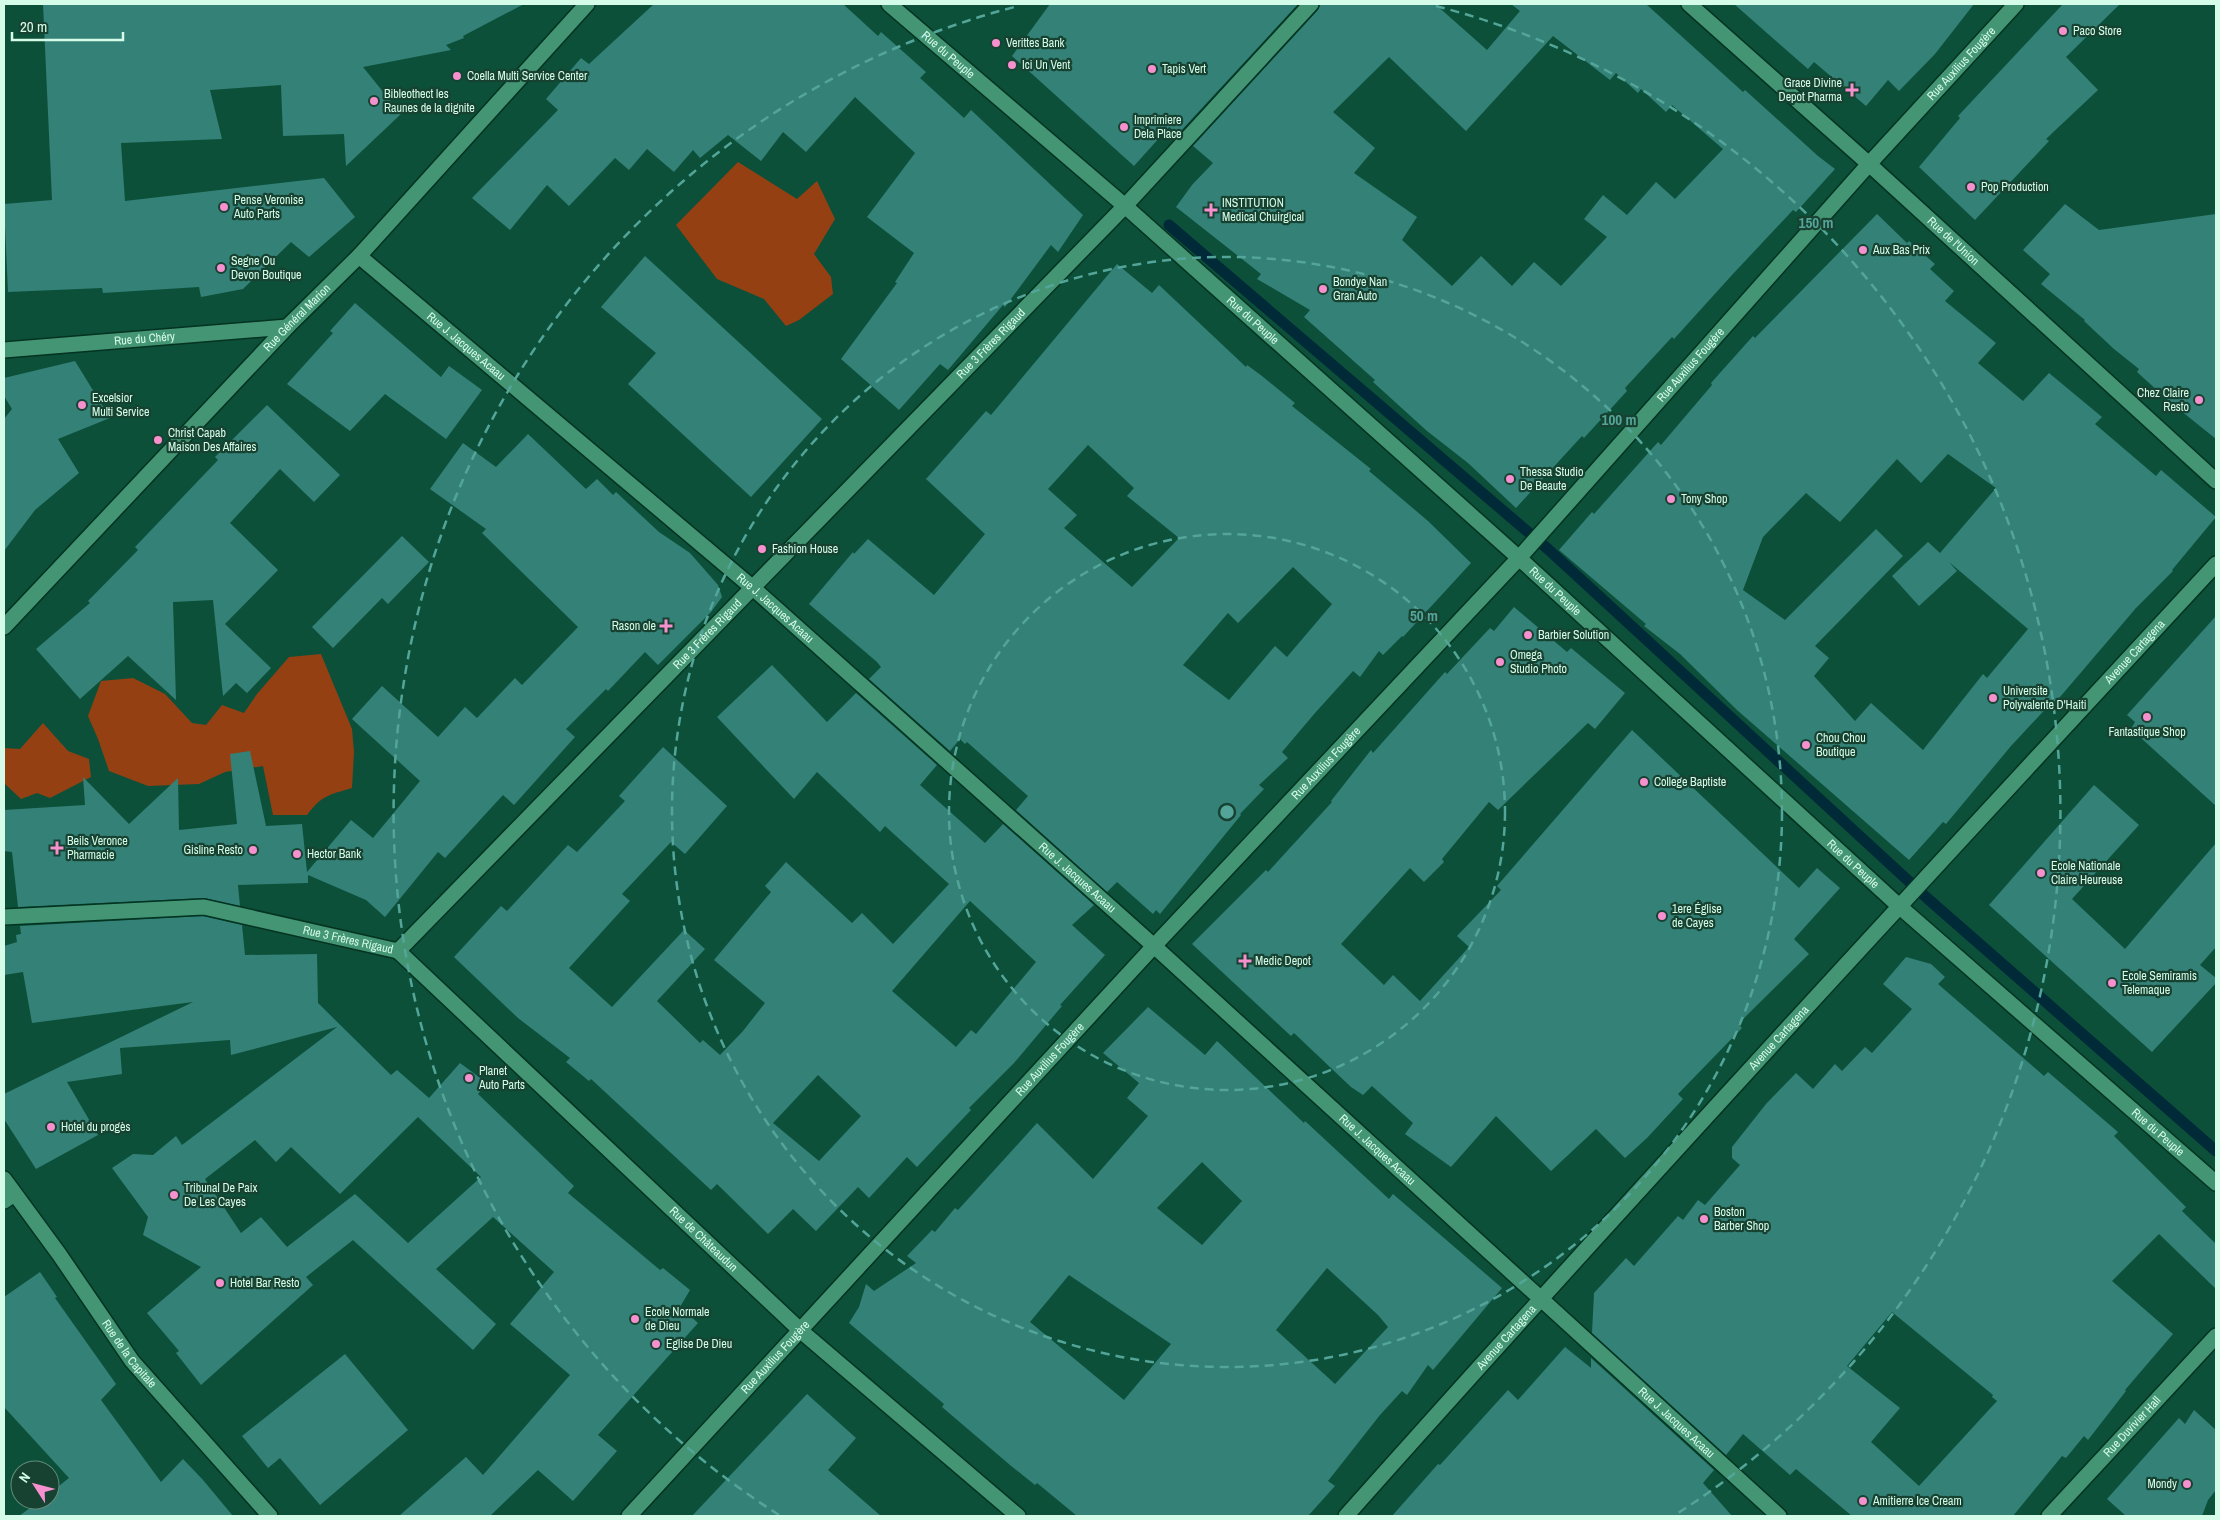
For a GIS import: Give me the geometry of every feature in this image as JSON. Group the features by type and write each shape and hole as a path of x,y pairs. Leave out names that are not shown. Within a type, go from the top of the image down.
{"street":[{"name":"Rue Général Marion","path":"4,627 287,327 359,256 587,4"},
{"name":"Rue du Peuple","path":"889,4 1125,206 1519,558 1899,906 2216,1183"},
{"name":"Rue 3 Frères Rigaud","path":"4,917 204,907 398,951 1125,206 1311,4"},
{"name":"Rue de l'Union","path":"1689,4 1869,164 2216,481"},
{"name":"Rue Auxilius Fougère","path":"629,1516 1154,946 1519,558 1869,164 2016,4"},
{"name":"Rue J. Jacques Acaau","path":"359,256 753,588 1154,946 1779,1516"},
{"name":"Rue du Chéry","path":"4,350 287,327"},
{"name":"Avenue Cartagena","path":"1346,1516 1540,1298 2216,564"},
{"name":"Rue de Châteaudun","path":"398,951 801,1331 1018,1516"},
{"name":"Rue de la Capitale","path":"4,1180 9,1197 59,1254 132,1361 270,1516"},
{"name":"Rue Duvivier Hall","path":"2049,1516 2216,1336"}],"shaded area":[{"path":"738,162 797,199 817,181 835,219 814,254 831,277 833,294 799,320 786,326 764,299 717,279 676,225"},
{"path":"321,654 352,729 354,752 352,788 326,797 317,803 307,815 273,815 263,766 225,772 199,784 148,786 109,771 88,716 101,681 133,678 165,694 192,723 206,725 222,705 244,713 257,694 289,657"},
{"path":"43,723 68,751 89,759 91,777 50,798 37,793 21,799 4,783 4,748 20,749"}],"building":[{"path":"43,4 524,4 463,36 464,38 446,45 451,50 363,67 401,114 346,166 344,134 283,136 281,85 210,90 222,139 121,143 125,201 324,178 355,217 309,257 291,242 243,289 201,297 199,287 103,293 102,288 8,292 4,204 52,200"},
{"path":"654,4 843,4 878,36 881,32 926,72 920,78 964,118 971,110 1083,215 1058,252 1051,245 1005,307 1003,305 948,370 940,364 899,410 841,359 897,283 895,282 914,253 867,217 915,153 855,97 806,152 783,132 761,161 728,135 700,158 693,150 674,172 647,149 629,170 615,158 569,206 547,185 510,230 472,198 558,110 546,99 581,58 589,64"},
{"path":"1050,4 1298,4 1178,134 1169,127 1134,166 1012,56"},
{"path":"1320,4 1435,4 1487,50 1520,11 1511,4 1646,4 1743,92 1745,90 1835,169 1796,212 1793,210 1674,339 1672,337 1625,388 1627,391 1584,438 1582,436 1516,508 1468,463 1427,431 1373,382 1375,380 1304,317 1310,310 1257,279 1261,274 1176,207 1192,185 1213,163 1193,146 1318,10","holes":["1553,36 1610,80 1616,73 1638,93 1641,89 1666,112 1672,105 1723,149 1675,199 1656,182 1627,215 1603,195 1584,219 1607,237 1561,286 1534,262 1512,286 1481,256 1452,286 1402,240 1417,217 1354,173 1375,148 1333,112 1389,57 1466,131"]},
{"path":"1734,4 1974,4 1935,54 1899,91 1888,80 1866,106 1814,62 1808,69"},
{"path":"2063,4 2120,4 2066,57 2098,90 2046,139 2049,141 1975,220 1919,167 1960,118 1958,116"},
{"path":"2065,204 2099,230 2216,214 2216,439 2170,402 2137,372 2139,369 2114,349 2085,320 2041,284 2050,274 2023,250"},
{"path":"1877,214 1907,243 1909,241 1935,264 1930,269 1954,291 1945,301 1996,343 1978,363 2023,401 2049,373 2102,417 2095,424 2156,476 2161,470 2216,517 2173,571 2136,608 2054,704 2052,702 2011,746 1946,824 1943,822 1909,860 1737,710 1680,654 1644,626 1646,624 1559,550 1658,442 1661,445 1712,385 1711,383 1753,336 1755,338","holes":["1948,454 1996,488 1940,553 1928,542 1892,576 1919,606 1957,571 1949,562 2028,629 1987,678 1983,674 1923,750 1871,703 1855,721 1814,676 1829,658 1815,646 1903,556 1876,529 1785,620 1743,590 1763,537 1806,493 1840,522 1897,459 1921,483"]},
{"path":"645,256 822,419 751,497 628,384 656,353 601,307"},
{"path":"1117,264 1152,293 1159,285 1246,367 1247,365 1262,376 1295,403 1292,406 1371,469 1369,471 1428,521 1471,563 1403,637 1383,655 1379,651 1360,677 1353,671 1315,713 1282,752 1288,758 1259,785 1264,789 1240,814 1160,914 1156,910 1153,914 1117,882 1107,892 1016,810 1028,796 967,742 965,744 960,739 950,751 869,679 881,667 877,662 809,604 853,552 854,554 868,539 934,595 985,534 926,479 986,411 991,415","holes":["1088,445 1134,488 1127,496 1179,538 1132,587 1064,528 1077,515 1048,489","1293,567 1332,604 1287,657 1275,646 1229,700 1183,665 1228,613 1238,623"]},
{"path":"355,303 441,377 449,366 482,390 446,439 385,394 350,431 287,384 333,333 330,331"},
{"path":"75,361 110,418 58,439 79,473 35,510 4,551 4,419 12,409 4,396 4,378"},
{"path":"267,405 340,475 314,502 280,469 230,523 278,570 225,624 271,668 247,693 236,683 223,696 213,600 173,602 176,700 128,656 80,699 36,649 90,603 88,601 138,550 135,547 218,460 215,457"},
{"path":"528,434 586,489 597,479 613,495 616,492 659,532 690,553 718,585 722,597 711,612 658,665 645,652 608,691 606,689 566,729 575,737 514,805 503,795 445,858 438,852 385,917 366,900 308,875 308,883 238,885 240,906 204,898 18,907 12,852 4,851 4,810 85,805 83,777 129,824 178,778 179,830 237,824 230,754 250,751 266,826 302,824 307,872 351,820 373,838 420,781 352,719 382,686 438,737 465,707 477,718 515,678 522,685 578,627 482,533 486,529 430,489 463,443 496,467"},
{"path":"402,536 429,562 388,604 382,598 333,648 312,627"},
{"path":"1514,607 1567,652 1571,648 1625,693 1595,729 1588,723 1498,810 1489,802 1442,859 1444,862 1424,882 1410,868 1341,944 1384,985 1393,975 1420,1001 1469,947 1457,936 1501,890 1497,886 1632,730 1799,888 1817,868 1840,888 1794,939 1809,954 1738,1024 1742,1028 1678,1094 1683,1099 1647,1138 1625,1158 1596,1129 1551,1171 1496,1116 1451,1167 1405,1134 1413,1123 1372,1086 1363,1095 1351,1087 1294,1033 1291,1036 1192,944 1266,870 1268,872 1332,802 1371,750 1373,753 1445,672 1447,674 1490,628 1494,631"},
{"path":"2216,616 2216,806 2131,729 2135,722 2127,715"},
{"path":"772,665 827,722 856,693 937,765 920,785 985,843 1003,824 1094,905 1072,925 1105,955 1060,1005 1062,1006 1014,1063 969,1108 971,1110 917,1167 907,1157 869,1198 858,1187 816,1231 793,1209 768,1234 717,1184 711,1190 591,1079 589,1081 566,1062 570,1058 518,1018 454,957 501,906 507,911 568,845 577,852 625,801 619,796 663,747 727,806 685,854 671,842 622,894 630,901 569,968 612,1007 684,930 705,949 657,1001 700,1043 703,1040 720,1055 743,1031 765,1003 714,960 771,892 765,886 786,862 852,923 862,913 893,944 949,884 885,826 880,832 817,772 794,799 717,717","holes":["970,901 1036,962 976,1034 971,1030 956,1047 892,991","818,1075 861,1116 819,1161 773,1123"]},
{"path":"2094,785 2139,825 2072,899 2125,949 2216,843 2216,947 2200,965 2216,978 2216,983 2152,1052 1989,905"},
{"path":"203,916 242,925 245,955 317,954 318,1003 391,1075 397,1070 429,1098 460,1063 487,1083 478,1094 574,1186 568,1193 660,1270 663,1268 690,1290 680,1307 698,1323 598,1435 617,1451 573,1501 538,1470 490,1516 399,1516 466,1457 483,1475 570,1375 510,1324 554,1272 493,1217 436,1269 496,1324 473,1350 353,1240 306,1277 313,1285 201,1385 176,1353 179,1351 147,1313 201,1267 143,1235 148,1217 112,1168 133,1154 153,1155 176,1136 182,1145 337,1027 231,1055 230,1040 120,1048 122,1074 67,1082 98,1135 36,1169 4,1119 4,1094 193,1002 32,1023 23,972 4,975 4,946 17,942 16,935 21,934 20,926","holes":["418,1117 481,1177 408,1243 355,1194 287,1247 261,1217 241,1233 205,1179 255,1140 276,1162 291,1147 340,1194"]},
{"path":"1906,957 1931,964 1945,977 1938,984 2044,1076 2048,1072 2118,1132 2114,1136 2186,1207 2182,1211 2216,1244 2216,1289 2159,1234 2112,1281 2173,1334 2125,1390 2088,1440 2084,1436 2066,1458 2062,1456 2013,1516 1852,1516 1796,1469 1790,1475 1743,1434 1726,1455 1592,1333 1594,1293 1626,1258 1634,1266 1678,1216 1683,1220 1698,1200 1705,1205 1740,1165 1732,1158 1732,1147 1766,1104 1796,1073 1813,1089 1835,1064 1842,1071 1865,1047 1872,1053 1912,1009 1883,984","holes":["1892,1312 1993,1395 1992,1397 1997,1401 1919,1486 1871,1442 1900,1408 1847,1366"]},
{"path":"1148,1007 1205,1055 1217,1041 1304,1123 1305,1121 1389,1199 1393,1194 1502,1288 1433,1370 1428,1365 1407,1395 1402,1391 1380,1415 1328,1481 1335,1486 1308,1516 1077,1516 1037,1483 1035,1485 1010,1465 942,1407 944,1404 849,1323 859,1307 866,1284 874,1291 916,1263 907,1256 932,1230 935,1232 955,1208 958,1210 1037,1123 1093,1179 1148,1116 1127,1098 1139,1083 1103,1053","holes":["1202,1162 1242,1201 1202,1245 1157,1208","1327,1268 1378,1315 1388,1327 1335,1384 1276,1330","1069,1275 1171,1344 1124,1400 1030,1322"]},
{"path":"40,1272 57,1297 55,1298 116,1384 101,1400 161,1482 183,1459 233,1516 19,1516 27,1510 60,1510 60,1485 69,1478 60,1468 60,1460 53,1460 4,1407 4,1297"},
{"path":"1565,1347 1591,1368 1591,1358 1714,1470 1703,1483 1732,1516 1392,1516 1508,1390 1518,1400"},
{"path":"345,1354 408,1430 320,1505 280,1458 268,1468 242,1436"},
{"path":"807,1394 856,1438 828,1470 881,1516 692,1516"},
{"path":"2194,1410 2216,1430 2216,1490 2208,1500 2202,1516 2126,1516 2107,1499 2179,1418 2185,1424"}],"waterway":[{"path":"1169,225 1549,550 1927,898 2216,1151"}],"place":[{"name":"Paco Store","path":"2063,31"},
{"name":"Verittes Bank","path":"996,43"},
{"name":"Ici Un Vent","path":"1012,65"},
{"name":"Tapis Vert","path":"1152,69"},
{"name":"Coella Multi Service Center","path":"457,76"},
{"name":"Grace Divine Depot Pharma","path":"1852,90"},
{"name":"Bibleothect les Raunes de la dignite","path":"374,101"},
{"name":"Imprimiere Dela Place","path":"1124,127"},
{"name":"Pop Production","path":"1971,187"},
{"name":"Pense Veronise Auto Parts","path":"224,207"},
{"name":"INSTITUTION Medical Chuirgical","path":"1211,210"},
{"name":"Aux Bas Prix","path":"1863,250"},
{"name":"Segne Ou Devon Boutique","path":"221,268"},
{"name":"Bondye Nan Gran Auto","path":"1323,289"},
{"name":"Chez Claire Resto","path":"2199,400"},
{"name":"Excelsior Multi Service","path":"82,405"},
{"name":"Christ Capab Maison Des Affaires","path":"158,440"},
{"name":"Thessa Studio De Beaute","path":"1510,479"},
{"name":"Tony Shop","path":"1671,499"},
{"name":"Fashion House","path":"762,549"},
{"name":"Rason ole","path":"666,626"},
{"name":"Barbier Solution","path":"1528,635"},
{"name":"Omega Studio Photo","path":"1500,662"},
{"name":"Universite Polyvalente D'Haiti","path":"1993,698"},
{"name":"Fantastique Shop","path":"2147,717"},
{"name":"Chou Chou Boutique","path":"1806,745"},
{"name":"College Baptiste","path":"1644,782"},
{"name":"Beils Veronce Pharmacie","path":"57,848"},
{"name":"Gisline Resto","path":"253,850"},
{"name":"Hector Bank","path":"297,854"},
{"name":"Ecole Nationale Claire Heureuse","path":"2041,873"},
{"name":"1ere Église de Cayes","path":"1662,916"},
{"name":"Medic Depot","path":"1245,961"},
{"name":"Ecole Semiramis Telemaque","path":"2112,983"},
{"name":"Planet Auto Parts","path":"469,1078"},
{"name":"Hotel du progès","path":"51,1127"},
{"name":"Tribunal De Paix De Les Cayes","path":"174,1195"},
{"name":"Boston Barber Shop","path":"1704,1219"},
{"name":"Hotel Bar Resto","path":"220,1283"},
{"name":"Ecole Normale de Dieu","path":"635,1319"},
{"name":"Eglise De Dieu","path":"656,1344"},
{"name":"Mondy","path":"2187,1484"},
{"name":"Amitierre Ice Cream","path":"1863,1501"}]}
